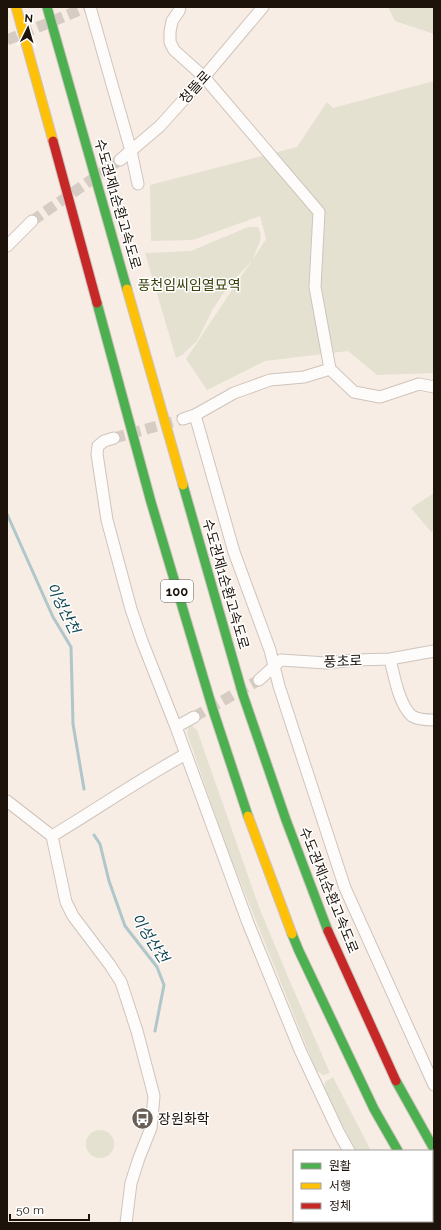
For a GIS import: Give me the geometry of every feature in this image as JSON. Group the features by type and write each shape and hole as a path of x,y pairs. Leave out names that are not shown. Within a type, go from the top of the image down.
{"highway":[{"name":"수도권제1순환고속도로","path":"47,7 246,702 286,820 332,940 400,1090 434,1149"},
{"name":"100","path":"16,8 151,502 213,710 252,830 299,951 374,1109 397,1150"}],"street":[{"path":"90,7 131,151 138,184"},
{"path":"180,7 172,21 170,32 170,42 174,50 204,77 319,212 315,287 330,369 354,392 360,394 380,397 419,384 434,387"},
{"name":"청뜰로","path":"120,160 160,126 204,77 263,7"},
{"path":"7,246 32,221"},
{"path":"184,419 195,415 234,393 270,380 304,377 330,369"},
{"path":"195,415 234,552 270,650 279,686 345,888 434,1085"},
{"path":"114,438 104,441 98,446 97,454 107,520 129,601 142,641 176,727 246,917 300,1050 348,1150"},
{"name":"풍초로","path":"259,680 281,660 326,663 390,659 434,651"},
{"path":"390,659 396,682 405,706 413,716 423,720 434,720"},
{"path":"176,727 194,717"},
{"path":"52,836 151,774 186,754"},
{"path":"7,801 52,836 66,902 73,916 121,982 137,1031 154,1096 151,1128 131,1183 126,1223"}],"green space":[{"path":"388,7 434,7 434,34 395,21"},
{"name":"풍천임씨임열묘역","path":"434,81 434,373 377,375 348,351 265,361 207,390 186,359 252,260 227,288 213,309 197,341 182,355 176,358 145,253 191,251 248,227 258,227 261,236 253,259 266,239 260,216 193,240 151,241 150,185 297,147 327,102 333,108"},
{"path":"434,493 434,530 431,532 411,508"},
{"path":"189,723 197,730 259,907 330,1073 323,1075 316,1070 226,846 187,733"},
{"path":"333,1077 370,1150 355,1150 324,1089 325,1082"},
{"path":"100,1130 110,1134 114,1144 110,1154 100,1158 90,1154 86,1144 90,1134"}],"waterway":[{"name":"이성산천","path":"7,514 53,617 71,647 73,724 84,789"},
{"name":"이성산천","path":"94,835 100,844 109,881 125,926 157,967 164,985 155,1031"}],"tunnel":[{"path":"7,40 87,7"},
{"path":"32,221 120,160"},
{"path":"114,438 183,419"},
{"path":"194,717 259,680"}],"traffic: fast":[{"path":"47,7 127,289"},
{"path":"97,303 151,502 213,710 248,816"},
{"path":"183,485 243,695 286,820 328,931"},
{"path":"292,934 374,1109 397,1150"},
{"path":"396,1081 434,1149"}],"traffic: slow":[{"path":"16,7 53,141"},
{"path":"127,289 183,485"},
{"path":"248,816 292,934"}],"traffic: jam":[{"path":"53,141 97,303"},
{"path":"328,931 396,1081"}],"place":[{"name":"장원화학","path":"143,1119"}]}
